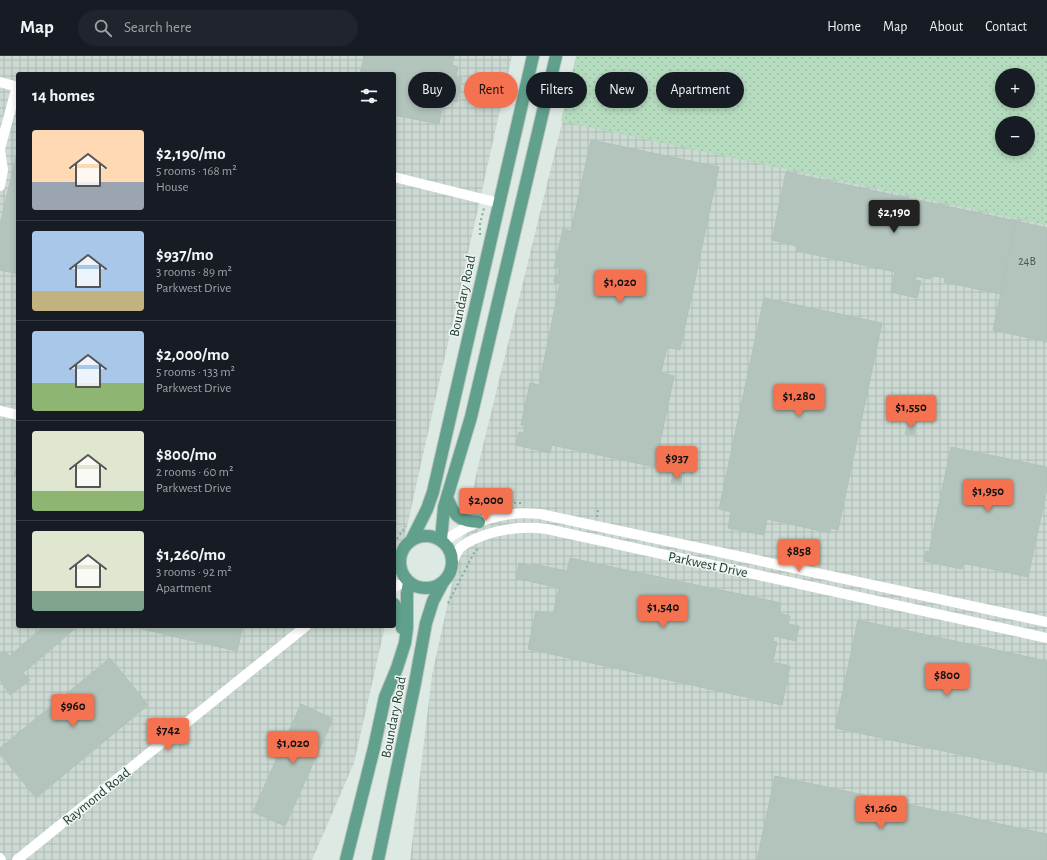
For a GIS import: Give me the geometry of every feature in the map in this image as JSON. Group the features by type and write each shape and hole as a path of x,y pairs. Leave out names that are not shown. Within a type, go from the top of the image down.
{"main road":[{"name":"Boundary Road","path":"412,539 427,509 432,492 533,56"},
{"path":"442,541 443,516 447,497 471,417 556,56"},
{"path":"447,497 452,511 457,516 466,521 479,522"},
{"path":"420,536 428,536 442,541 449,550 452,558 452,565 449,574 443,582 434,587 423,588 408,582 401,572 397,562 403,548 412,539 420,536"},
{"name":"Boundary Road","path":"346,860 385,697 397,668 405,642 407,628 408,582"},
{"name":"Boundary Road","path":"378,860 426,623 433,601 443,582"},
{"path":"396,607 400,613 405,642"}],"street":[{"path":"0,82 16,86"},
{"path":"0,186 3,170 0,149 14,109 16,94"},
{"path":"396,177 499,203"},
{"path":"0,411 16,415"},
{"name":"Parkwest Drive","path":"442,541 479,522 501,515 530,513 549,515 1047,622"},
{"name":"Parkwest Drive","path":"452,565 455,556 466,543 494,531 519,527 547,529 1047,638"},
{"path":"685,559 688,546"},
{"path":"396,587 408,582"},
{"name":"Raymond Road","path":"17,860 304,628"}],"shaded area":[{"path":"0,56 512,56 508,72 464,72 464,108 500,108 396,576 396,72 16,72 16,628 385,628 354,763 312,860 0,860"},
{"path":"563,119 1047,223 1047,860 410,860 432,675 479,462"}],"green space":[{"path":"576,56 1047,56 1047,225 561,121 564,108 587,108 587,72 572,72"}],"building":[{"path":"364,56 454,56 452,65 458,67 456,77 456,72 408,72 408,108 442,108 439,124 396,115 396,72 360,72"},
{"path":"456,77 462,78 456,102"},
{"path":"591,140 719,167 680,350 667,347 661,373 674,376 655,467 552,445 550,453 516,445 519,432 524,433 526,426 521,425 530,383 539,385 560,283 554,282 555,275 558,275 559,269 554,268 563,229 571,231"},
{"path":"16,157 16,274 0,270 0,225"},
{"path":"786,172 1016,221 1000,294 944,282 945,278 931,275 930,279 915,276 914,280 921,281 917,298 891,292 895,272 797,251 797,246 772,240"},
{"path":"1016,221 1047,228 1047,342 993,330"},
{"path":"764,298 882,323 838,530 831,528 830,533 767,519 764,535 728,528 731,512 719,509"},
{"path":"908,423 916,425 914,435 905,434"},
{"path":"951,447 1047,467 1047,489 1028,577 963,563 962,569 924,561 926,551 929,552"},
{"path":"673,474 682,476 681,485 671,483"},
{"path":"570,558 781,603 779,613 790,616 788,624 799,626 796,641 774,636 773,641 777,642 773,662 790,666 782,705 528,649 536,611 553,614 559,588 516,578 519,563 532,566 533,564 567,571"},
{"path":"858,620 1047,661 1047,773 835,728"},
{"path":"42,628 76,628 23,673 30,680 10,695 0,680 0,654 4,651 10,656"},
{"path":"138,628 243,628 237,651"},
{"path":"110,658 148,705 36,798 0,754 0,748"},
{"path":"301,704 333,719 285,826 253,812"},
{"path":"775,776 1047,834 1047,860 757,860"}]}
